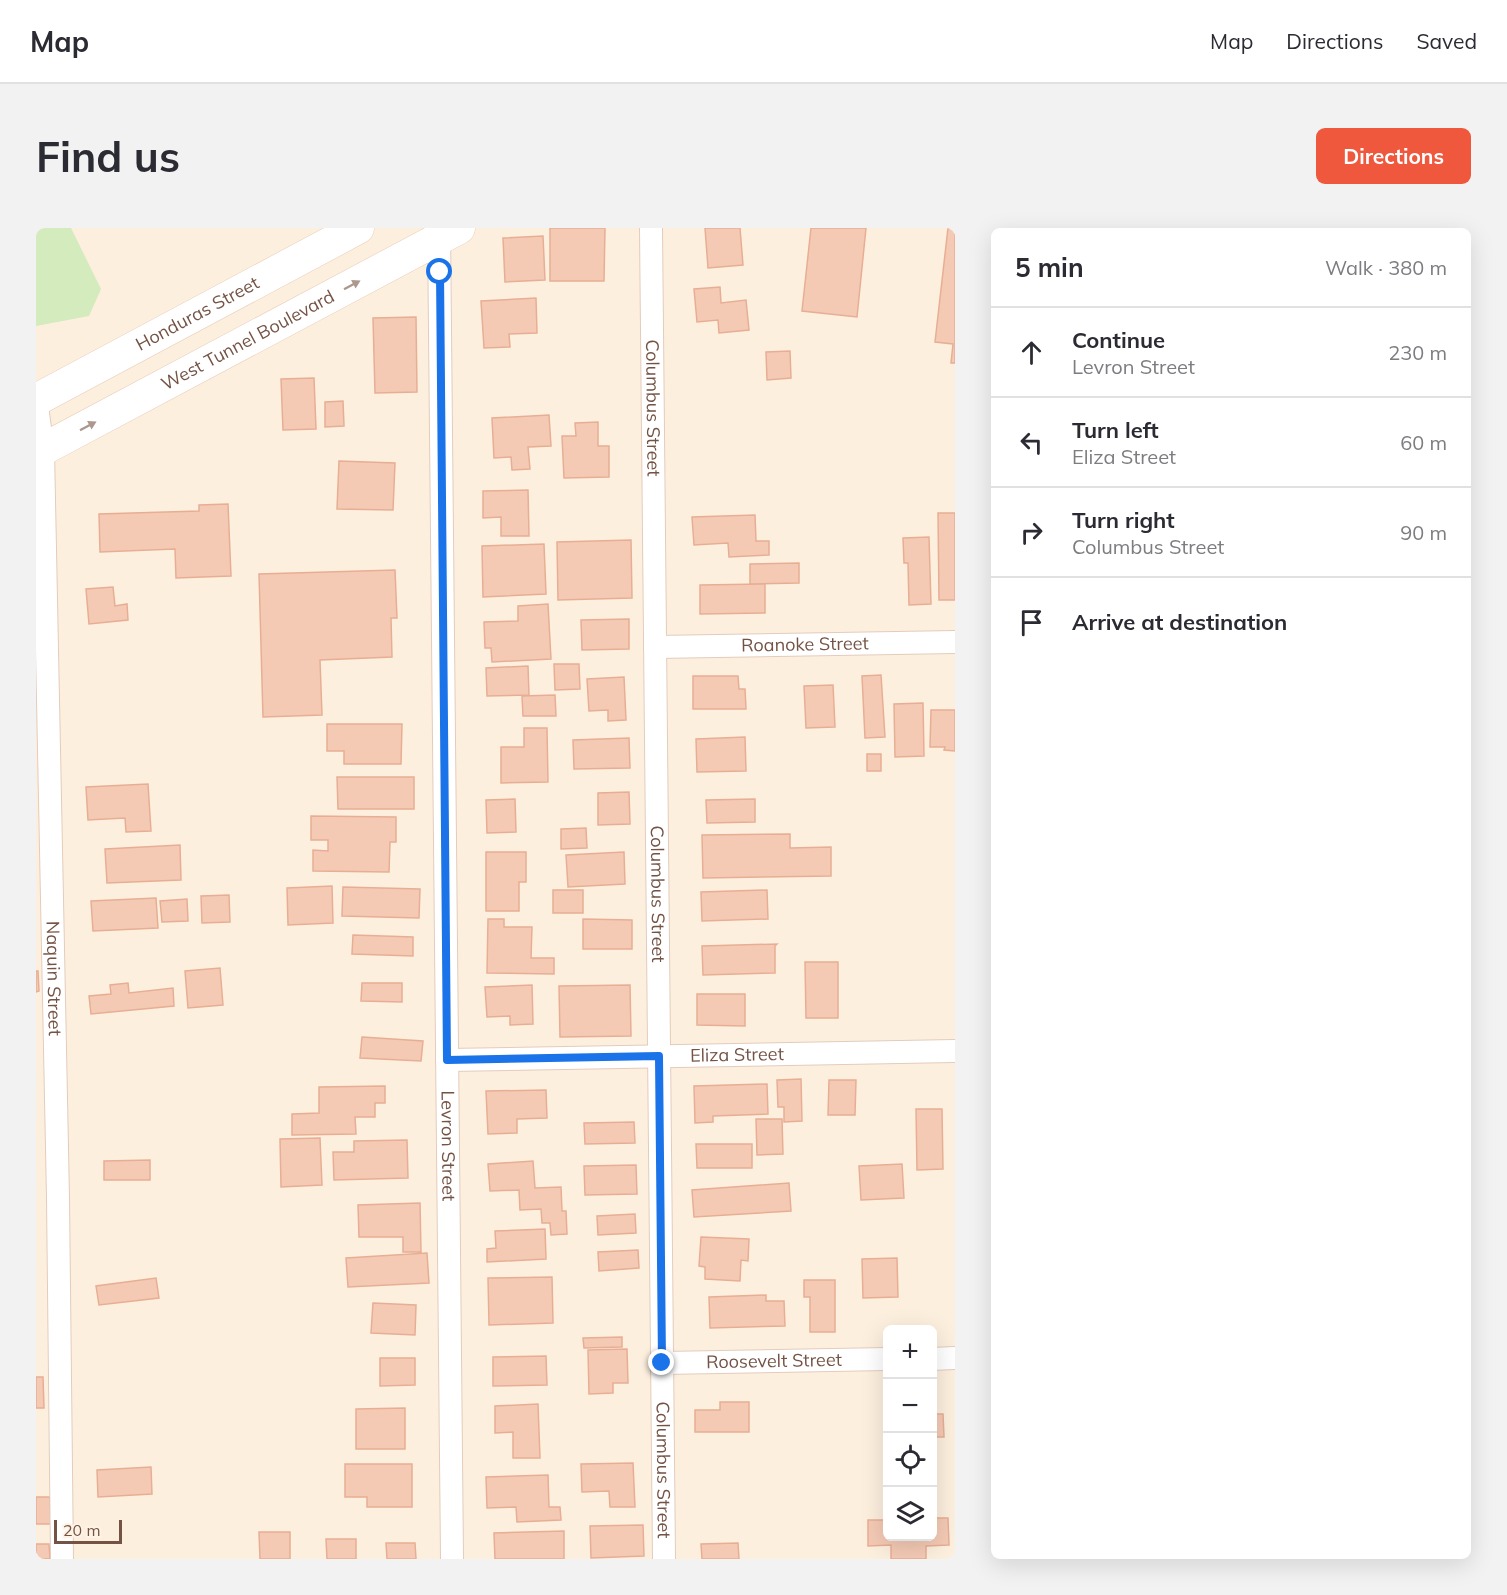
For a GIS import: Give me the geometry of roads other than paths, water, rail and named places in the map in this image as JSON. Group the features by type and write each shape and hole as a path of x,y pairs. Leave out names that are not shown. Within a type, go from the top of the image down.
{"main road":[{"name":"Honduras Street","path":"36,400 358,228"},
{"name":"West Tunnel Boulevard","path":"39,452 446,231"}],"street":[{"name":"Columbus Street","path":"651,228 664,1559"},
{"name":"Levron Street","path":"446,231 447,1060 452,1559"},
{"name":"Naquin Street","path":"36,400 39,452 44,947 62,1559"},
{"name":"Roanoke Street","path":"655,647 955,642"},
{"name":"Eliza Street","path":"447,1060 955,1051"},
{"name":"Roosevelt Street","path":"662,1363 883,1359"},
{"path":"937,1359 955,1359"}]}
